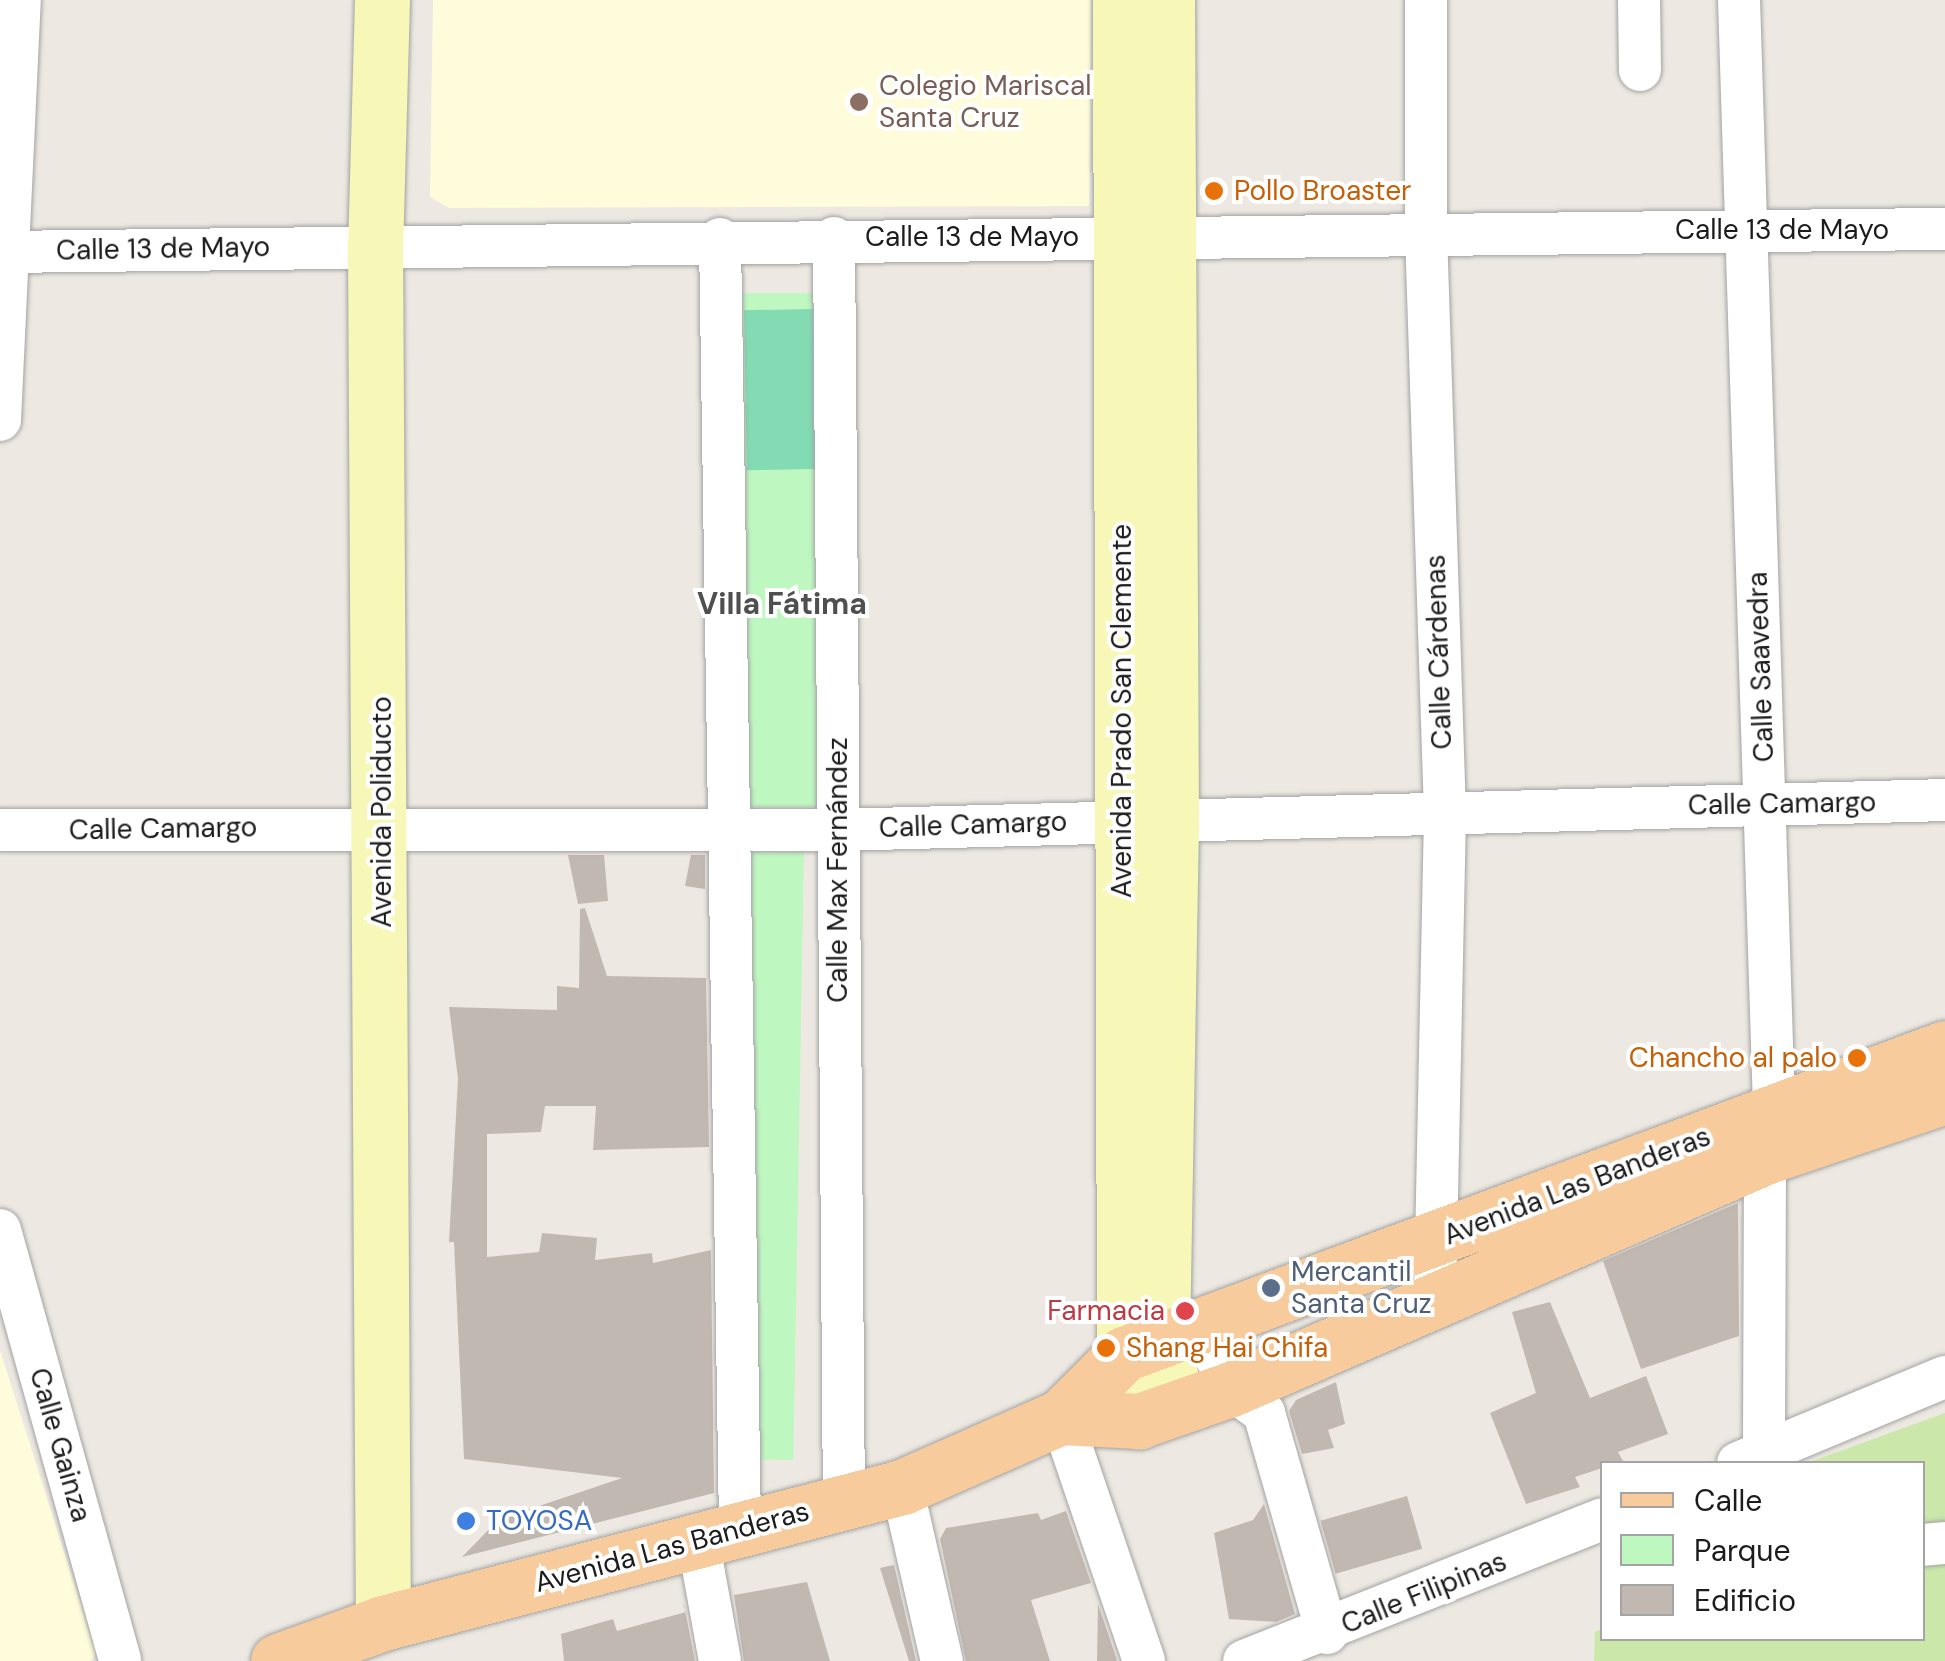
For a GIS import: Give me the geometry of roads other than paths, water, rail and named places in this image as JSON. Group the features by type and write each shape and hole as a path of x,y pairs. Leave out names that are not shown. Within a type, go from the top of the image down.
{"main road":[{"name":"Avenida Poliducto","path":"353,1642 383,826 375,244 382,0"},
{"name":"Avenida Prado San Clemente","path":"1120,0 1143,237 1147,821 1163,1341 1158,1414"},
{"name":"Avenida Prado San Clemente","path":"1143,237 1168,0"},
{"name":"Avenida Las Banderas","path":"1060,1417 1158,1414 1231,1389 1436,1304 1945,1048"},
{"name":"Avenida Las Banderas","path":"278,1661 719,1534 902,1487 1060,1417 1163,1341 1434,1241 1770,1133 1945,1096"}],"street":[{"path":"0,420 20,0"},
{"name":"Calle Cárdenas","path":"1426,0 1426,232 1445,815 1434,1241 1436,1304"},
{"path":"1639,0 1640,70"},
{"name":"Calle Saavedra","path":"1739,0 1742,230 1766,803 1770,1133 1755,1460"},
{"name":"Calle 13 de Mayo","path":"6,252 720,238 1945,229"},
{"path":"720,238 729,830 720,1661"},
{"name":"Calle Max Fernández","path":"834,238 844,1503"},
{"name":"Calle Camargo","path":"0,830 383,826 838,830 1945,800"},
{"name":"Calle Gainza","path":"0,1230 120,1661"},
{"path":"1163,1341 1264,1413 1327,1632"},
{"path":"1755,1460 1945,1377"},
{"path":"1060,1417 1144,1661"},
{"path":"902,1487 942,1661"},
{"name":"Calle Filipinas","path":"1244,1661 1327,1632 1600,1520"}],"place":[{"name":"Colegio Mariscal Santa Cruz","path":"859,102"},
{"name":"Pollo Broaster","path":"1214,191"},
{"name":"Chancho al palo","path":"1857,1058"},
{"name":"Mercantil Santa Cruz","path":"1271,1288"},
{"name":"Farmacia","path":"1185,1311"},
{"name":"Shang Hai Chifa","path":"1106,1348"},
{"name":"TOYOSA","path":"466,1521"}],"district":[{"name":"Villa Fátima","path":"782,604"}]}
